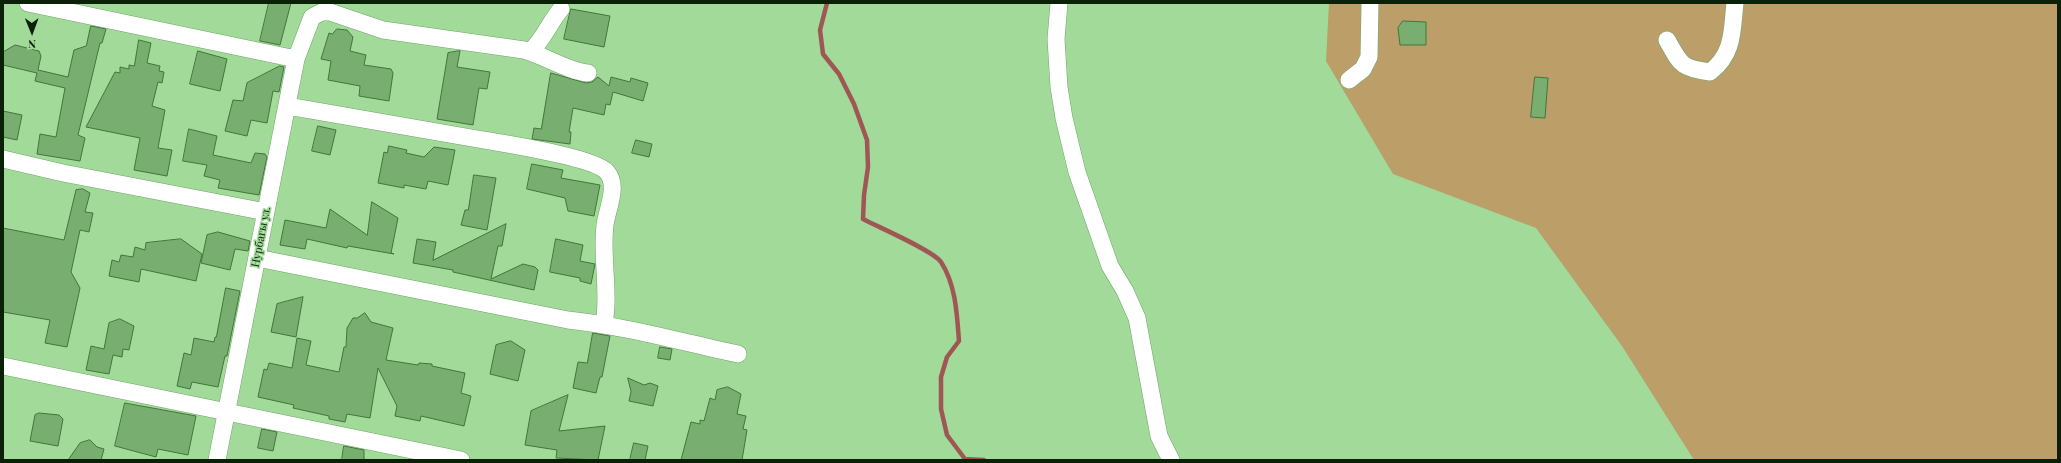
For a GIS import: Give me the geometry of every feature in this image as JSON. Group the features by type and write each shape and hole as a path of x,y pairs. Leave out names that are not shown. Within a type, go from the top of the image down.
{"street":[{"path":"28,3 296,58"},
{"path":"1059,3 1056,39 1059,87 1076,172 1110,266 1125,291 1137,318 1160,436 1171,460"},
{"path":"1349,80 1363,69 1368,57 1370,3"},
{"path":"1667,40 1680,64 1694,70 1710,72 1721,64 1732,38 1735,3"},
{"path":"560,10 539,44 530,52 579,72 588,73"},
{"name":"Нурбагы ул.","path":"218,460 296,58 312,17 322,12 330,12 383,30 530,52"},
{"path":"287,106 528,148 574,158 601,167 608,173 612,188 604,235 604,265 607,294 604,324"},
{"path":"3,159 63,173 266,212"},
{"path":"257,258 568,320 604,324 630,332 738,354"},
{"path":"3,366 461,460"}],"shaded area":[{"path":"1329,3 2058,3 2058,460 1694,460 1622,346 1536,228 1393,174 1326,61"}],"building":[{"path":"269,3 291,3 280,45 260,41"},
{"path":"571,9 610,16 604,47 564,39"},
{"path":"1403,21 1426,22 1426,45 1400,45 1398,28"},
{"path":"91,26 106,29 102,43 100,43 78,135 85,138 80,161 37,154 40,134 56,137 65,88 35,81 37,73 3,65 3,52 15,45 39,51 41,56 38,70 68,77 74,50 86,46"},
{"path":"337,29 347,30 353,37 350,51 366,55 364,65 391,69 393,73 389,101 359,96 360,86 328,80 331,61 321,59 329,33 332,34"},
{"path":"139,40 151,43 147,63 160,66 159,71 164,72 162,83 158,82 152,106 165,110 158,148 172,150 167,176 134,170 140,138 86,127 115,72 120,73 120,67 129,69 129,65 134,66"},
{"path":"198,51 227,59 220,91 190,84"},
{"path":"460,51 457,67 490,72 487,89 479,88 473,125 437,119 448,53"},
{"path":"280,66 284,67 279,92 273,91 267,123 251,120 247,136 225,131 233,100 243,101 247,83"},
{"path":"551,73 586,83 592,82 598,77 609,86 611,77 630,82 631,78 648,83 643,101 613,92 610,105 606,104 604,115 573,108 569,132 571,132 570,144 532,139 534,128 541,129"},
{"path":"1535,77 1548,78 1545,118 1531,117"},
{"path":"3,111 22,115 17,140 3,137"},
{"path":"318,126 336,130 330,155 312,151"},
{"path":"189,129 217,136 213,155 251,163 255,153 265,154 267,157 259,195 218,188 220,180 204,176 207,165 183,161"},
{"path":"636,140 652,144 649,157 632,153"},
{"path":"389,146 407,150 406,153 424,157 434,147 455,150 448,185 428,181 426,189 404,185 404,188 378,183 384,152 387,153"},
{"path":"532,164 563,170 561,178 600,185 594,216 568,211 565,198 527,189"},
{"path":"474,175 496,178 487,230 461,225 465,210 468,210"},
{"path":"83,189 90,193 85,212 93,213 89,232 80,230 71,272 80,288 67,347 45,343 50,320 3,312 3,228 64,240 76,190"},
{"path":"372,202 398,218 391,253 394,254 348,246 347,248 307,239 305,249 280,245 285,220 326,228 330,209 367,235"},
{"path":"506,224 502,246 498,246 491,279 523,264 535,267 538,270 534,290 453,272 453,270 413,263 417,239 436,242 433,260"},
{"path":"218,232 250,241 248,251 235,249 230,270 201,263 207,235"},
{"path":"181,239 202,254 196,281 141,269 139,282 109,276 112,260 119,262 121,255 133,257 135,247 145,250 146,243"},
{"path":"556,239 583,245 580,261 595,264 591,284 580,281 580,278 550,272"},
{"path":"226,288 240,291 227,356 225,356 218,387 192,382 190,389 177,386 184,353 191,355 194,338 214,342"},
{"path":"303,297 296,337 271,332 277,304"},
{"path":"365,313 371,322 393,328 386,360 418,365 419,363 432,364 432,366 465,373 461,393 471,396 464,426 421,416 420,421 395,416 397,406 378,368 370,418 347,414 345,422 329,419 329,416 293,408 294,405 258,397 264,369 267,370 269,363 292,368 297,338 311,341 306,365 339,372 344,347 346,347 347,328 353,318 357,318"},
{"path":"120,319 134,326 129,350 123,349 122,357 113,355 109,374 86,370 91,346 104,349 109,323"},
{"path":"593,333 610,336 602,377 600,377 596,393 573,388 578,362 587,363"},
{"path":"511,341 525,350 518,381 490,374 496,345"},
{"path":"660,347 672,349 670,360 658,358"},
{"path":"628,378 644,385 650,383 658,386 653,406 629,401 631,392"},
{"path":"728,387 741,394 737,414 746,416 743,429 747,430 742,460 681,460 691,422 700,424 700,420 704,421 710,398 715,400 717,390"},
{"path":"568,395 559,431 605,426 598,460 556,458 557,450 525,445 531,411"},
{"path":"125,403 196,416 188,455 158,449 156,457 115,446"},
{"path":"39,413 59,415 63,419 58,446 30,441 35,415"},
{"path":"262,429 277,432 273,451 258,448"},
{"path":"90,440 97,447 104,449 101,460 68,460 80,443"},
{"path":"634,443 648,446 645,460 630,460"},
{"path":"344,446 364,450 364,460 342,460"}],"waterway":[{"path":"827,3 820,30 823,54 839,74 854,104 867,140 868,167 864,195 863,219 905,239 936,257 946,271 955,300 959,341 947,357 941,377 941,409 947,435 965,459 984,460"}]}
